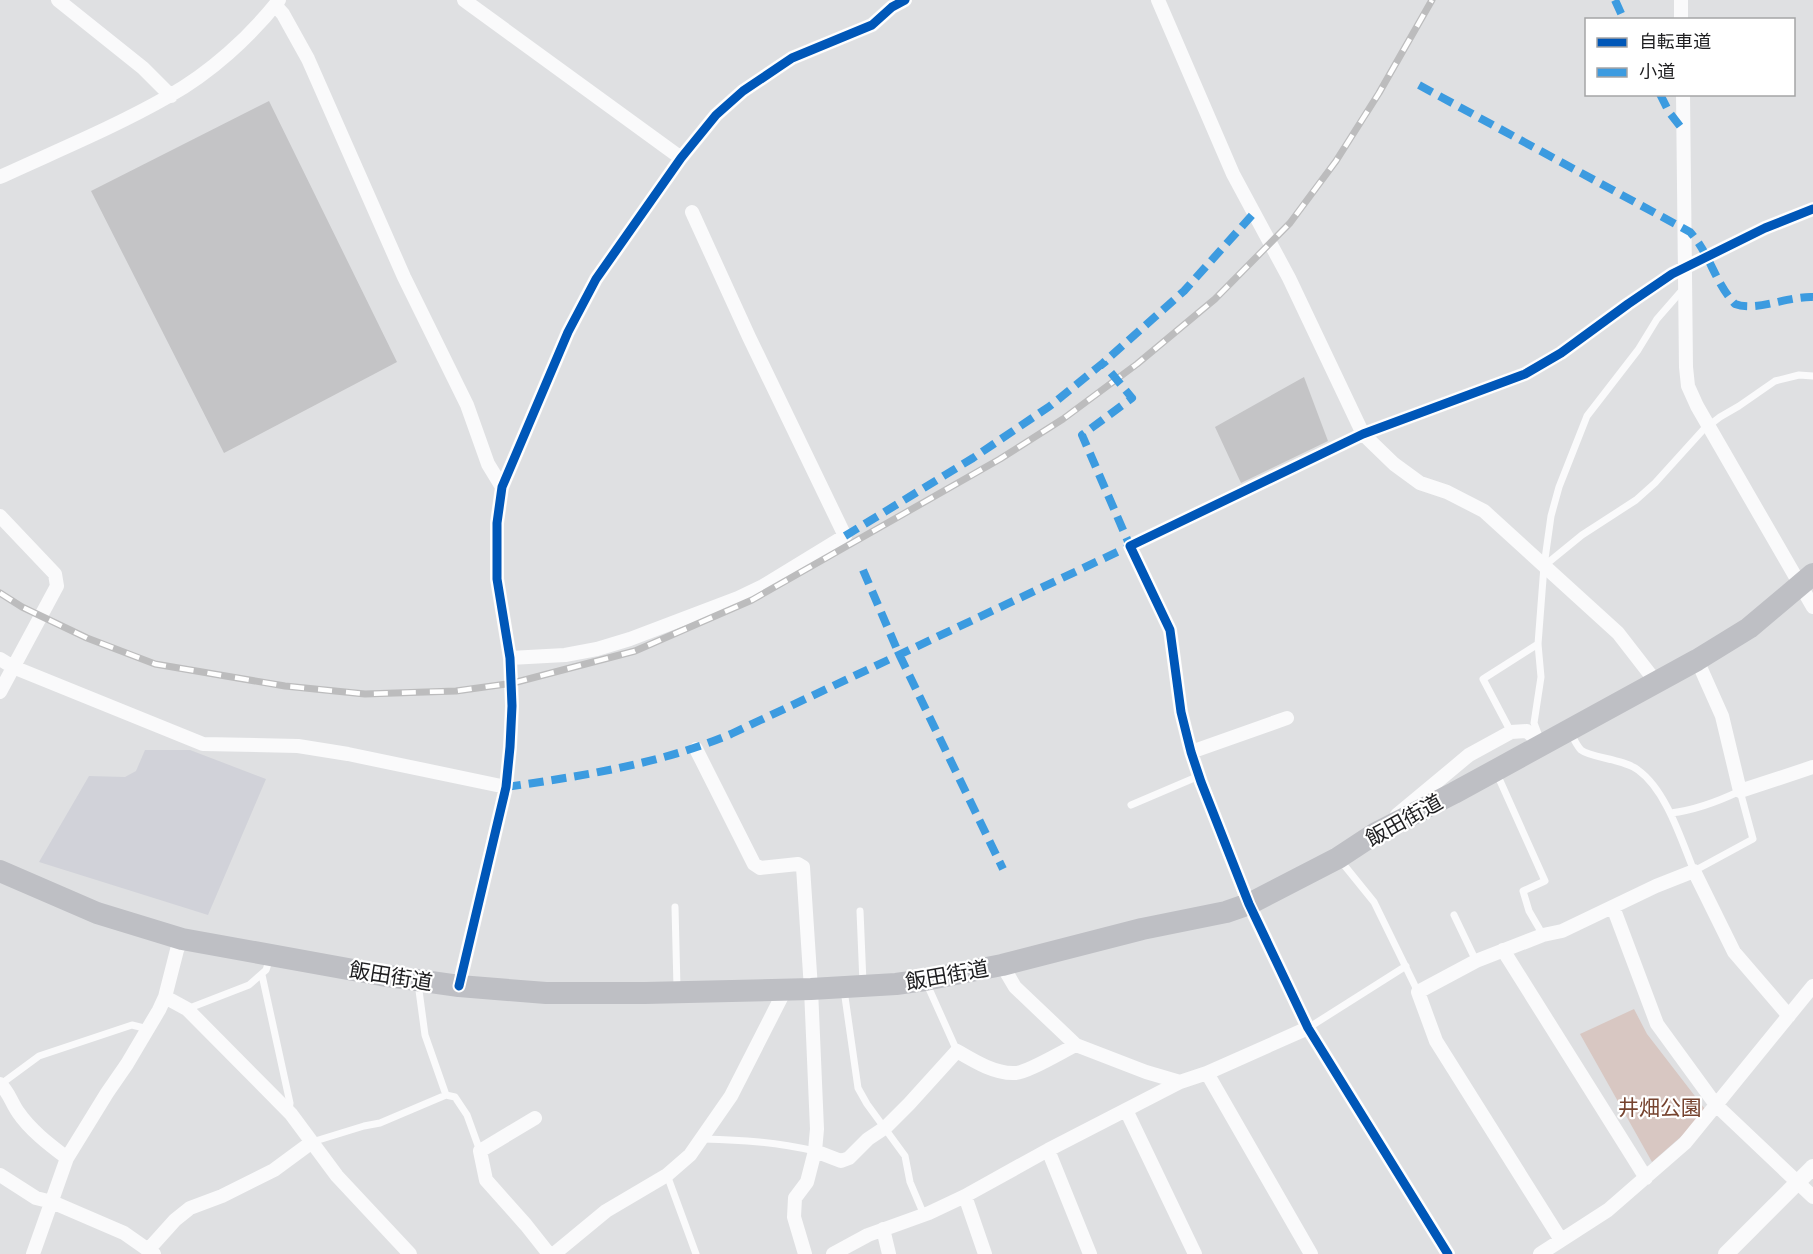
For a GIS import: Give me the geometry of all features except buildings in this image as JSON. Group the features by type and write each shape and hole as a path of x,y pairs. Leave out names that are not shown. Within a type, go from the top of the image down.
{"highway":[{"name":"飯田街道","path":"0,871 97,913 266,965 546,993 785,990 854,987 925,980 1002,965 1142,929 1226,912 1250,904 1338,858 1376,833 1697,660 1749,628 1806,580"}],"street":[{"path":"58,0 143,68 171,96"},
{"path":"464,0 681,158"},
{"path":"459,986 506,787 512,706 510,658 497,579 497,523 502,487 568,332 596,279 681,158 716,115 744,91 792,58 872,25 887,4 905,0"},
{"path":"1158,0 1233,174 1288,278 1363,434 1394,464 1420,483 1447,492 1484,511 1618,633 1656,682"},
{"path":"1681,0 1681,18"},
{"path":"0,177 171,96 211,67 245,37 277,2 308,59 404,277 466,405 488,464 502,487"},
{"path":"1683,96 1683,268 1688,386 1709,425 1806,580 1813,607"},
{"path":"1448,1254 1308,1028 1250,904 1191,752 1181,712 1170,630 1130,546 1363,434 1525,375 1561,353 1628,304 1683,268 1765,228 1813,209"},
{"path":"510,658 565,655 597,649 662,628 746,594 845,536 748,337 692,212"},
{"path":"0,516 55,574 57,581 57,586 0,692"},
{"path":"0,659 13,667 203,744 298,746 348,754 506,787"},
{"path":"1697,660 1722,716 1740,791 1813,767"},
{"path":"1191,752 1287,718"},
{"path":"1376,833 1469,755 1511,732 1527,731 1542,745"},
{"path":"696,749 754,864 760,868 798,864 803,867 817,1129 815,1151 807,1182 795,1198 794,1217 806,1254"},
{"path":"1562,1240 1436,1041 1418,992 1476,961 1543,935 1562,932 1656,886 1694,871 1734,952 1789,1016"},
{"path":"1613,908 1657,1024 1716,1105 1813,1197"},
{"path":"33,1254 67,1158 148,1029 165,997 182,939"},
{"path":"1503,950 1646,1178"},
{"path":"1002,965 1015,987 1076,1045 1146,1072 1180,1082"},
{"path":"1540,1254 1608,1210 1685,1143 1813,986"},
{"path":"554,1254 606,1211 667,1175 690,1155 731,1096 785,990"},
{"path":"165,997 187,1009 289,1113 337,1176 410,1254"},
{"path":"833,1254 868,1235 924,1215 965,1196 1180,1082 1207,1073 1308,1028"},
{"path":"815,1151 842,1161 849,1158 868,1139 886,1127 957,1052 997,1070 1016,1073 1076,1045"},
{"path":"1207,1073 1311,1254"},
{"path":"0,1084 8,1092 17,1112 49,1144 67,1158"},
{"path":"1126,1110 1195,1254"},
{"path":"534,1118 480,1151 486,1180 549,1254"},
{"path":"0,1175 36,1198 52,1202 124,1233 151,1252 175,1220 190,1208 222,1196 274,1170 312,1142"},
{"path":"1048,1150 1090,1254"},
{"path":"1726,1254 1813,1167"},
{"path":"965,1196 985,1254"},
{"path":"883,1229 889,1254"}],"lane":[{"path":"1542,745 1534,723 1541,677 1539,644 1544,566 1551,516 1558,487 1587,416 1638,350 1657,319 1685,286"},
{"path":"1544,566 1582,535 1636,500 1709,425 1775,381 1792,376 1813,376"},
{"path":"1511,732 1483,679 1539,644"},
{"path":"1568,729 1582,750 1620,761 1638,770 1661,795 1671,813 1694,871 1753,839 1740,791 1700,808 1671,813"},
{"path":"1495,769 1545,881 1523,891 1529,911 1543,935"},
{"path":"1131,805 1199,776"},
{"path":"1338,858 1374,902 1418,992"},
{"path":"675,907 677,991"},
{"path":"860,911 854,987 858,1088 905,1156 910,1182 924,1215"},
{"path":"1454,915 1476,961"},
{"path":"187,1009 249,985 266,965"},
{"path":"266,965 290,1103 289,1113"},
{"path":"1308,1028 1406,966"},
{"path":"417,980 425,1035 446,1095"},
{"path":"925,980 957,1052"},
{"path":"0,1084 39,1056 132,1025 148,1029"},
{"path":"312,1142 380,1122 446,1095 455,1097 467,1115 480,1151"},
{"path":"703,1139 753,1140 815,1151"},
{"path":"667,1175 696,1254"}],"shaded area":[{"path":"145,750 190,750 266,779 208,915 39,862 89,776 125,777 136,771"}],"green space":[{"name":"井畑公園","path":"1634,1009 1647,1034 1708,1113 1652,1162 1580,1034"}],"railway":[{"path":"0,593 22,607 87,638 155,664 285,686 365,694 456,691 513,683 635,651 752,600 1000,459 1063,419 1137,364 1215,299 1290,223 1336,161 1379,93 1432,0"}],"marked path":[{"path":"1615,0 1623,18"},
{"path":"1419,85 1690,232 1703,250 1722,287 1735,304 1753,306 1813,297"},
{"path":"1661,96 1669,112 1683,130"},
{"path":"845,536 973,458 1050,406 1103,363 1184,291 1254,213"},
{"path":"506,787 620,768 677,753 731,734 1130,546 1082,435 1132,398 1103,363"},
{"path":"863,570 899,654 1003,869"}],"cycle path":[{"path":"459,986 506,787 510,747 512,706 510,658 497,579 497,523 502,487 568,332 596,279 681,158 716,115 743,91 792,58 872,25 892,7 905,0"},
{"path":"1448,1254 1308,1028 1249,904 1191,752 1181,712 1170,630 1130,546 1363,434 1525,374 1561,353 1672,274 1765,228 1813,209"}]}
